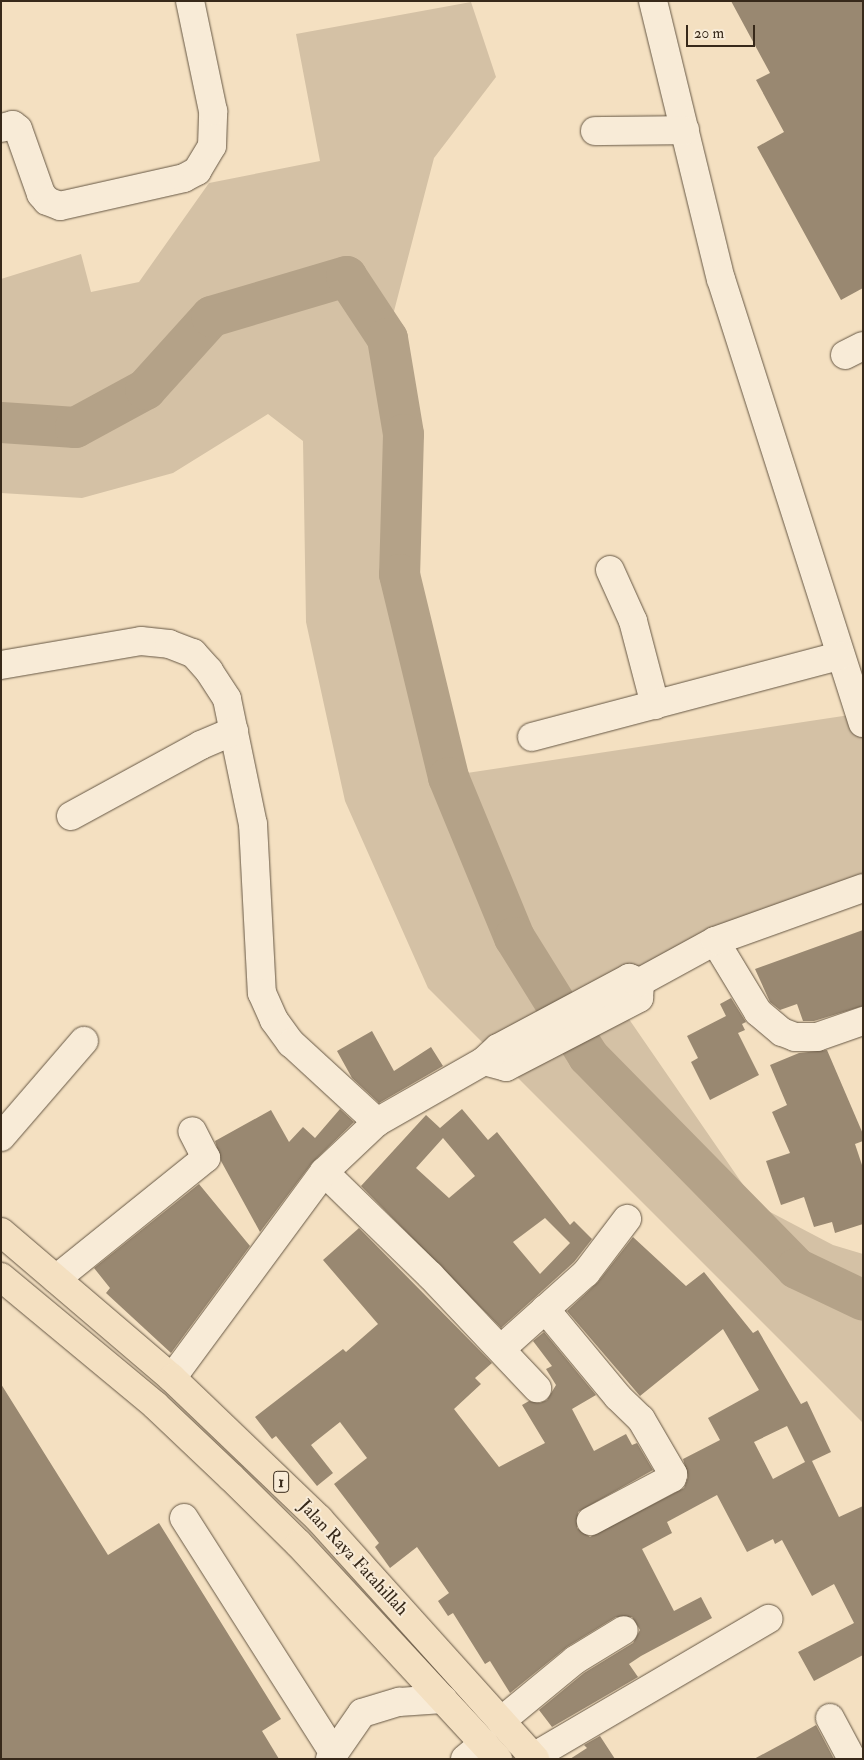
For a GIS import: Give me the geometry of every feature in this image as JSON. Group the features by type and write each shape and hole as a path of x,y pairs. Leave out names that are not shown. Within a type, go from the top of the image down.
{"highway":[{"name":"Jalan Raya Fatahillah","path":"1,1232 172,1378 319,1519 534,1758"},
{"name":"Jalan Raya Fatahillah","path":"1,1277 155,1405 300,1544 443,1699 482,1754"}],"street":[{"path":"1,128 13,125 18,129 41,194 47,201 60,206 184,178 197,171 206,161 212,146 213,111 190,1"},
{"path":"653,1 721,279 790,488 840,656 863,723"},
{"path":"595,131 685,130"},
{"path":"610,570 633,622 655,705"},
{"path":"1,665 141,640 169,644 193,653 209,671 227,699 253,824 262,993 274,1020 291,1043 377,1122"},
{"path":"532,737 840,656"},
{"path":"71,816 201,745 234,731"},
{"path":"172,1378 324,1172 377,1122 636,986 715,942 863,888"},
{"path":"715,942 758,1012 782,1032 795,1037 818,1038 863,1022"},
{"path":"1,1137 84,1041"},
{"path":"56,1279 206,1158 192,1131"},
{"path":"324,1172 502,1348 537,1388"},
{"path":"502,1348 586,1273 628,1219"},
{"path":"545,1309 618,1398 641,1418 673,1474 672,1478 592,1521"},
{"path":"184,1518 331,1755 362,1713 399,1702 443,1699"},
{"path":"534,1758 768,1619"},
{"path":"501,1721 576,1660 624,1630"},
{"path":"830,1718 852,1759"}],"shaded area":[{"path":"471,2 496,77 434,158 387,338 403,438 399,574 447,776 863,713 863,877 611,993 757,1205 833,1245 863,1254 863,1423 428,988 345,801 306,622 303,441 268,414 173,473 82,498 1,493 1,279 81,254 91,292 139,282 209,183 320,161 296,34"}],"building":[{"path":"731,1 863,1 863,288 841,300 757,147 784,132 756,80 770,73"},
{"path":"863,930 863,1006 814,1021 803,1021 797,1004 780,1010 770,1002 755,969"},
{"path":"731,998 746,1022 742,1024 745,1030 738,1033 759,1075 710,1100 691,1062 698,1058 687,1036 726,1016 720,1004"},
{"path":"372,1031 394,1071 431,1047 443,1066 379,1103 352,1078 337,1051"},
{"path":"827,1050 863,1134 863,1141 855,1144 863,1168 863,1224 835,1233 832,1222 814,1227 804,1197 781,1205 766,1161 790,1153 772,1112 787,1105 770,1065 799,1053"},
{"path":"340,1109 354,1122 312,1163 260,1232 221,1161 215,1141 271,1110 289,1142 303,1127 315,1138"},
{"path":"462,1109 488,1140 497,1132 570,1225 574,1221 592,1239 574,1262 501,1328 361,1186 426,1115 440,1128","holes":["443,1138 475,1176 449,1198 416,1168","545,1218 570,1243 540,1274 513,1242"]},
{"path":"199,1184 250,1246 171,1353 106,1293 110,1288 94,1268"},
{"path":"359,1228 492,1363 475,1378 481,1384 454,1409 499,1467 545,1443 522,1405 529,1401 540,1403 547,1400 556,1385 546,1369 552,1366 533,1341 544,1332 596,1395 572,1409 594,1451 626,1434 632,1445 637,1443 653,1470 578,1512 577,1528 590,1537 684,1488 688,1477 683,1459 720,1440 708,1418 759,1390 723,1329 640,1396 567,1311 598,1282 633,1237 686,1286 704,1272 753,1333 758,1330 801,1404 807,1401 831,1452 812,1461 839,1517 863,1506 863,1655 814,1681 798,1652 854,1623 834,1584 812,1596 782,1540 775,1544 773,1539 747,1552 717,1495 667,1522 672,1533 642,1549 674,1611 701,1597 712,1618 629,1664 638,1677 552,1727 539,1710 584,1673 633,1643 640,1630 632,1617 616,1617 567,1647 510,1693 490,1661 485,1664 453,1613 448,1616 438,1601 449,1593 417,1547 390,1568 375,1547 379,1543 334,1484 367,1458 340,1422 311,1445 333,1473 317,1486 276,1436 272,1439 255,1417 343,1349 346,1352 378,1324 323,1260","holes":["787,1426 805,1462 773,1479 754,1442"]},
{"path":"1,1384 108,1555 159,1523 281,1719 262,1731 279,1759 1,1759"},
{"path":"816,1725 834,1759 754,1759 793,1738"},
{"path":"600,1736 615,1759 570,1759 587,1748 584,1745"}],"waterway":[{"path":"1,422 75,427 145,389 211,316 346,276 387,338 403,434 399,574 448,777 514,937 588,1056 796,1268 863,1300"}]}
